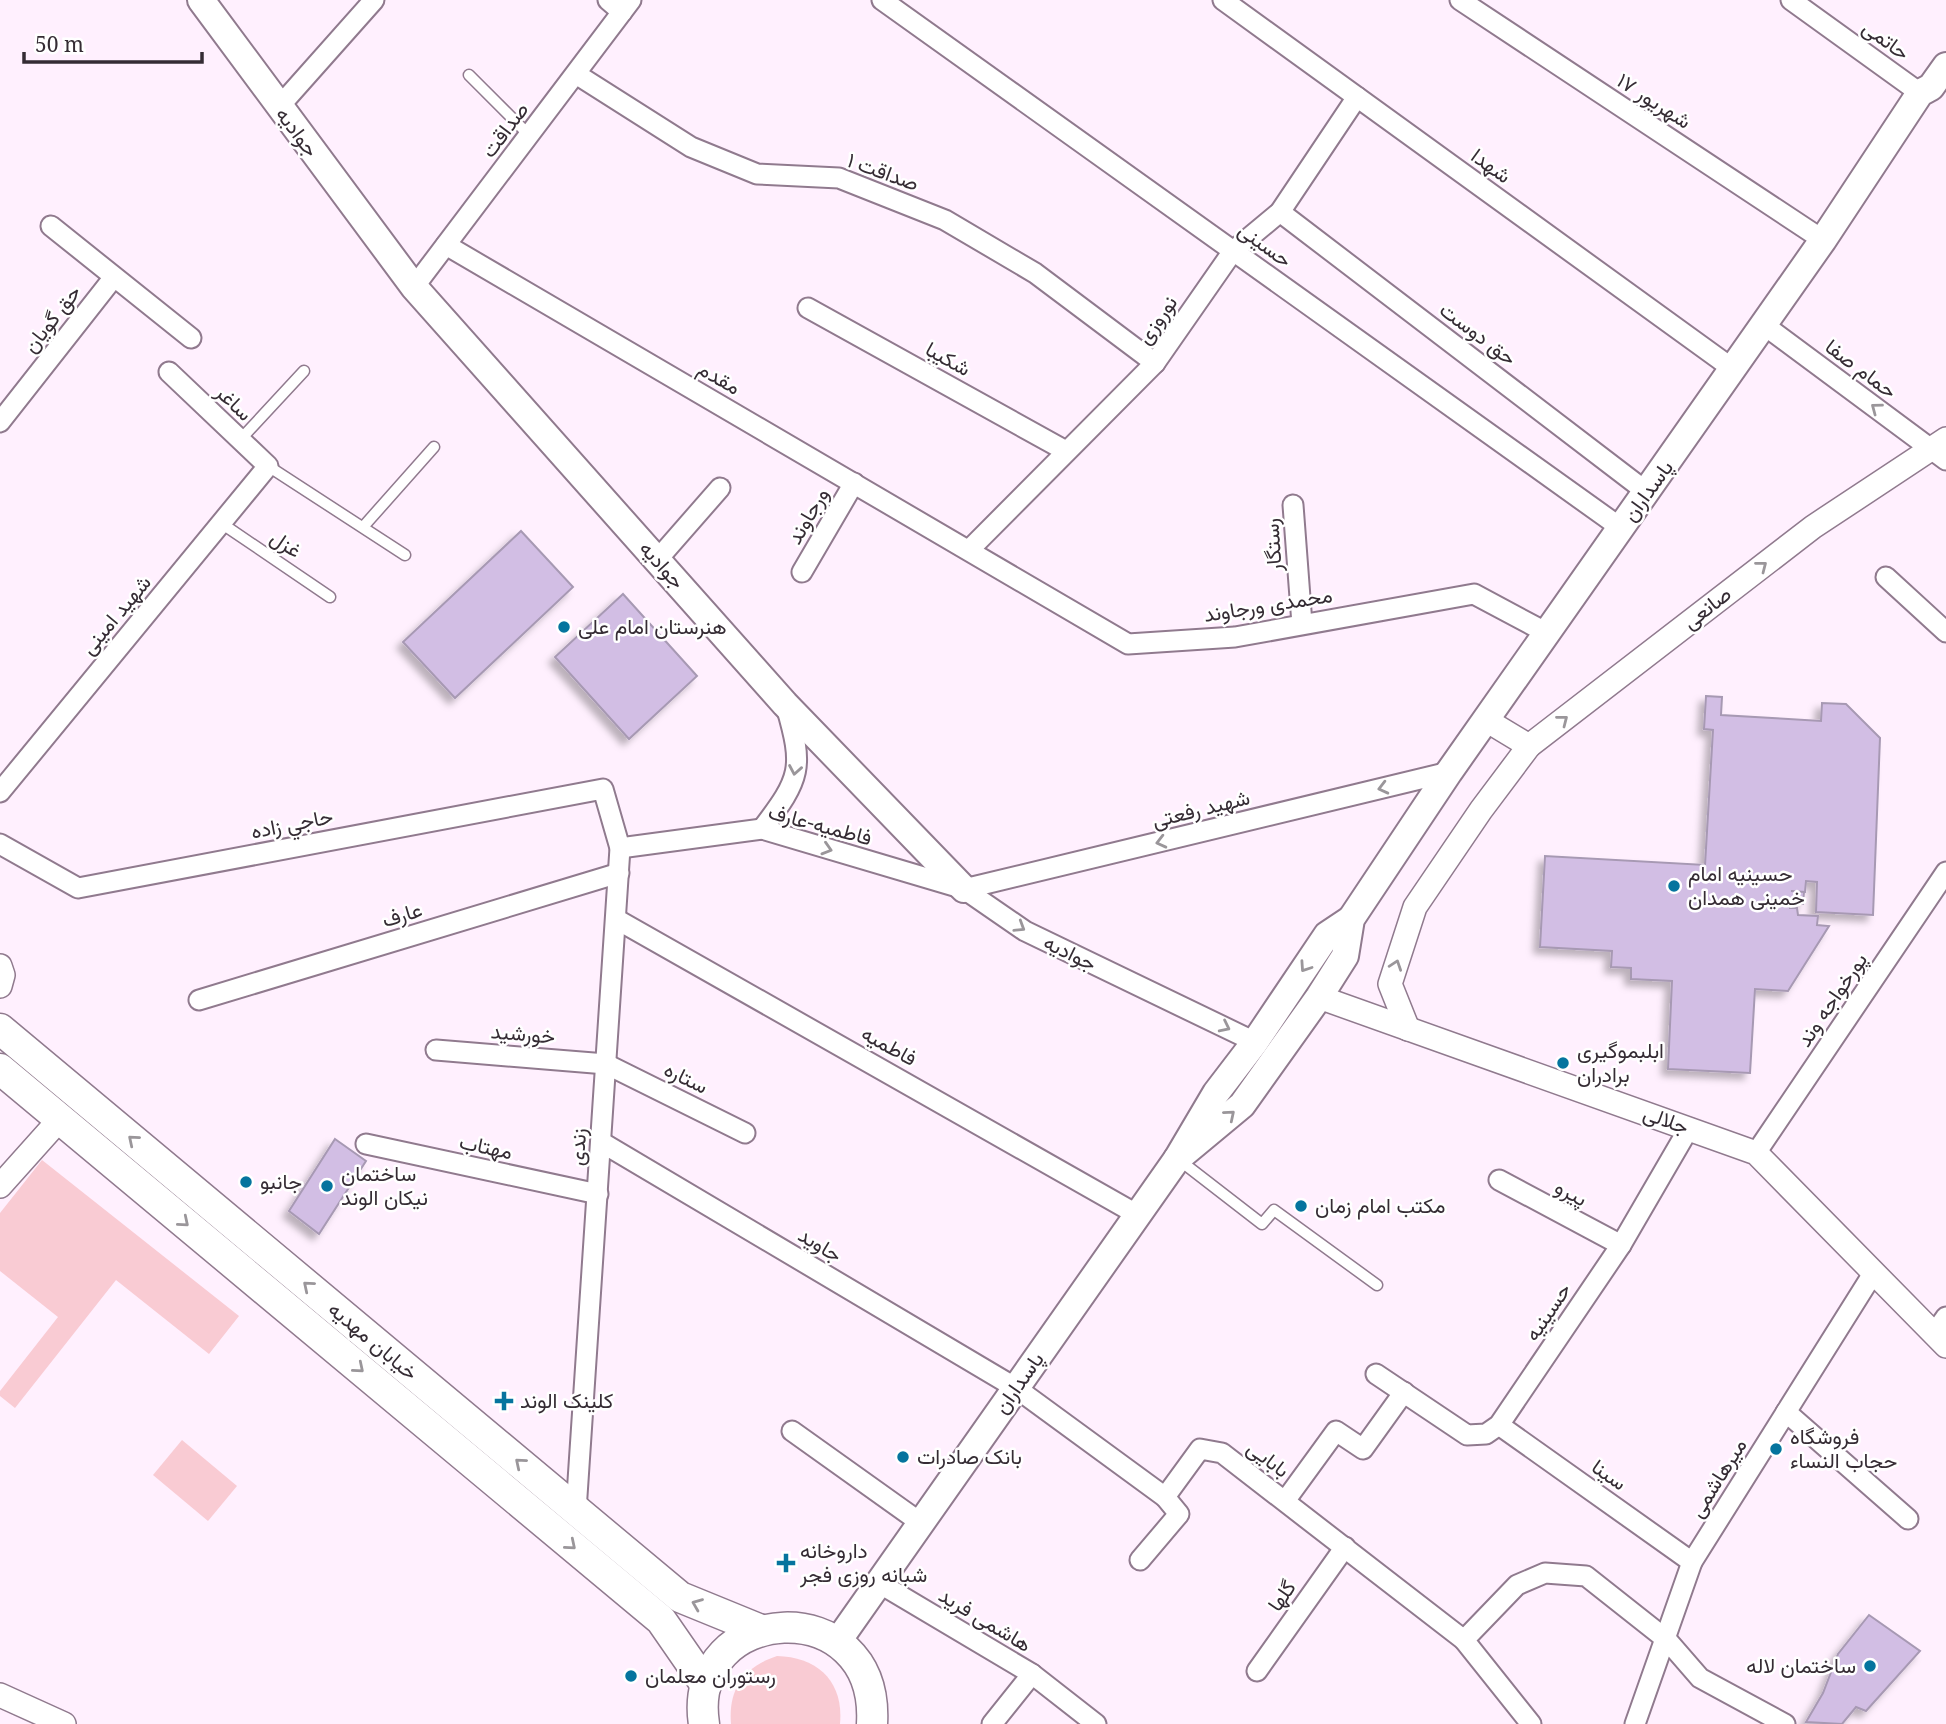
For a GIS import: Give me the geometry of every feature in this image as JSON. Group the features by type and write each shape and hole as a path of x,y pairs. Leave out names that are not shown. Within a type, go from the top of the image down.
{"main road":[{"name":"جوادیه","path":"201,0 278,108 414,287 785,704 964,889"},
{"name":"پاسداران","path":"838,1641 1138,1215 1177,1158 1216,1093 1255,1042 1327,935 1351,919 1449,772 1648,493 1823,240 1920,93 1931,87 1946,66"},
{"name":"پاسداران","path":"1177,1158 1242,1105 1320,997 1345,956 1351,919"},
{"name":"خیابان مهدیه","path":"0,1029 680,1597 761,1630"},
{"name":"خیابان مهدیه","path":"0,1069 661,1620 703,1711"},
{"path":"703,1711 718,1661 737,1642 761,1630 787,1625 814,1629 838,1641 855,1659 868,1680 873,1704 872,1724"}],"street":[{"path":"278,108 374,0"},
{"name":"حسینی","path":"882,0 1621,528"},
{"name":"شهدا","path":"1223,0 1733,369"},
{"name":"۱۷ شهریور","path":"1460,0 1823,240"},
{"name":"حاتمی","path":"1791,0 1920,93"},
{"name":"صداقت","path":"414,287 576,74 620,4"},
{"name":"صداقت ۱","path":"576,74 691,146 757,174 839,178 945,220 1035,272 1156,363"},
{"name":"نوروزی","path":"970,550 1156,363 1233,251 1280,212 1357,97"},
{"name":"حق دوست","path":"1280,212 1648,493"},
{"path":"51,226 191,338"},
{"name":"مقدم","path":"446,245 970,550"},
{"name":"حق گویان","path":"0,422 114,277"},
{"name":"شکیبا","path":"808,308 1066,451"},
{"name":"حمام صفا","path":"1764,325 1941,449"},
{"name":"ساغر","path":"169,372 268,467"},
{"name":"صانعی","path":"1408,1029 1390,984 1415,907 1529,746 1812,527 1941,449"},
{"name":"شهید امینی","path":"0,792 268,467"},
{"name":"ورجاوند","path":"803,572 854,483"},
{"path":"657,560 720,488"},
{"name":"رستگار","path":"1293,505 1302,624"},
{"name":"محمدی ورجاوند","path":"970,550 1128,644 1235,638 1474,594 1547,633"},
{"path":"1886,577 1946,632"},
{"path":"762,829 785,799 798,772 797,744 785,704"},
{"path":"1486,720 1529,746"},
{"name":"شهید رفعتی","path":"964,889 1449,772"},
{"name":"حاجي زاده","path":"0,844 78,888 603,789"},
{"name":"زندی","path":"576,1511 620,848 603,789"},
{"name":"فاطمیه-عارف","path":"620,848 762,829 964,889"},
{"name":"پورخواجه وند","path":"1756,1153 1946,872"},
{"name":"عارف","path":"199,1000 619,873"},
{"name":"جوادیه","path":"964,889 1025,931 1255,1042"},
{"name":"فاطمیه","path":"616,919 1138,1215"},
{"path":"0,966 3,975 0,986"},
{"name":"جلالی","path":"1320,997 1756,1153 1874,1272 1942,1332"},
{"name":"خورشید","path":"436,1050 606,1064"},
{"name":"ستاره","path":"606,1064 745,1133"},
{"path":"0,1186 60,1119"},
{"name":"حسینیه","path":"1499,1425 1621,1245 1689,1128"},
{"name":"جاوید","path":"601,1142 1016,1388"},
{"name":"مهتاب","path":"366,1144 598,1194"},
{"name":"پیرو","path":"1499,1181 1621,1245"},
{"name":"میرهاشمی","path":"1635,1724 1667,1640 1692,1562 1874,1272"},
{"path":"1376,1374 1467,1435 1486,1434 1499,1425"},
{"path":"1016,1388 1165,1497 1179,1514 1140,1560"},
{"path":"1285,1501 1336,1431 1363,1449 1404,1392"},
{"path":"1786,1412 1908,1519"},
{"name":"سینا","path":"1499,1425 1692,1562"},
{"path":"792,1431 921,1523"},
{"name":"بابایی","path":"1165,1497 1200,1449 1222,1453 1464,1640 1531,1724"},
{"name":"گلها","path":"1257,1671 1345,1546"},
{"path":"1464,1640 1517,1585 1545,1573 1586,1576 1667,1640 1700,1678 1785,1724"},
{"name":"هاشمی فرید","path":"878,1583 1032,1674 1096,1724"},
{"name":"هاشمی فرید","path":"992,1724 1032,1674"},
{"path":"0,1695 64,1724"}],"lane":[{"path":"468,75 529,135"},
{"path":"240,440 304,371"},
{"path":"363,527 434,447"},
{"path":"268,467 405,555"},
{"name":"غزل","path":"221,523 330,597"},
{"path":"1177,1158 1262,1224 1274,1210 1377,1285"}],"shaded area":[{"path":"42,1160 239,1316 209,1354 116,1280 15,1408 0,1396 0,1391 58,1317 0,1271 0,1213"},
{"path":"182,1440 237,1486 208,1521 153,1475"},
{"path":"777,1656 805,1661 825,1675 838,1696 840,1724 731,1724 732,1700 740,1681 755,1666"}],"building":[{"path":"521,531 573,587 455,698 403,642"},
{"path":"623,594 697,676 629,739 555,657"},
{"name":"حسینیه امام خمینی همدان","path":"1706,696 1722,697 1721,715 1821,721 1822,703 1846,704 1880,738 1873,915 1816,912 1817,882 1806,881 1805,892 1791,891 1804,892 1803,904 1790,903 1790,908 1797,908 1798,915 1818,916 1817,925 1829,926 1788,991 1755,989 1750,1073 1668,1069 1672,981 1631,979 1631,968 1611,967 1612,951 1540,947 1545,856 1705,865 1713,730 1704,729"},
{"name":"ساختمان نیکان الوند","path":"335,1139 366,1161 319,1234 289,1211"},
{"name":"ساختمان لاله","path":"1869,1615 1920,1651 1866,1711 1856,1707 1842,1724 1806,1722 1823,1693 1838,1654"}],"place":[{"name":"هنرستان امام علی","path":"564,627"},
{"name":"حسینیه امام خمینی همدان","path":"1674,886"},
{"name":"ابلبموگیری برادران","path":"1563,1063"},
{"name":"جانبو","path":"246,1182"},
{"name":"ساختمان نیکان الوند","path":"327,1186"},
{"name":"مکتب امام زمان","path":"1301,1206"},
{"name":"کلینک الوند","path":"504,1401"},
{"name":"فروشگاه حجاب النساء","path":"1776,1449"},
{"name":"بانک صادرات","path":"903,1457"},
{"name":"داروخانه شبانه روزی فجر","path":"786,1563"},
{"name":"ساختمان لاله","path":"1870,1666"},
{"name":"رستوران معلمان","path":"631,1676"}]}
